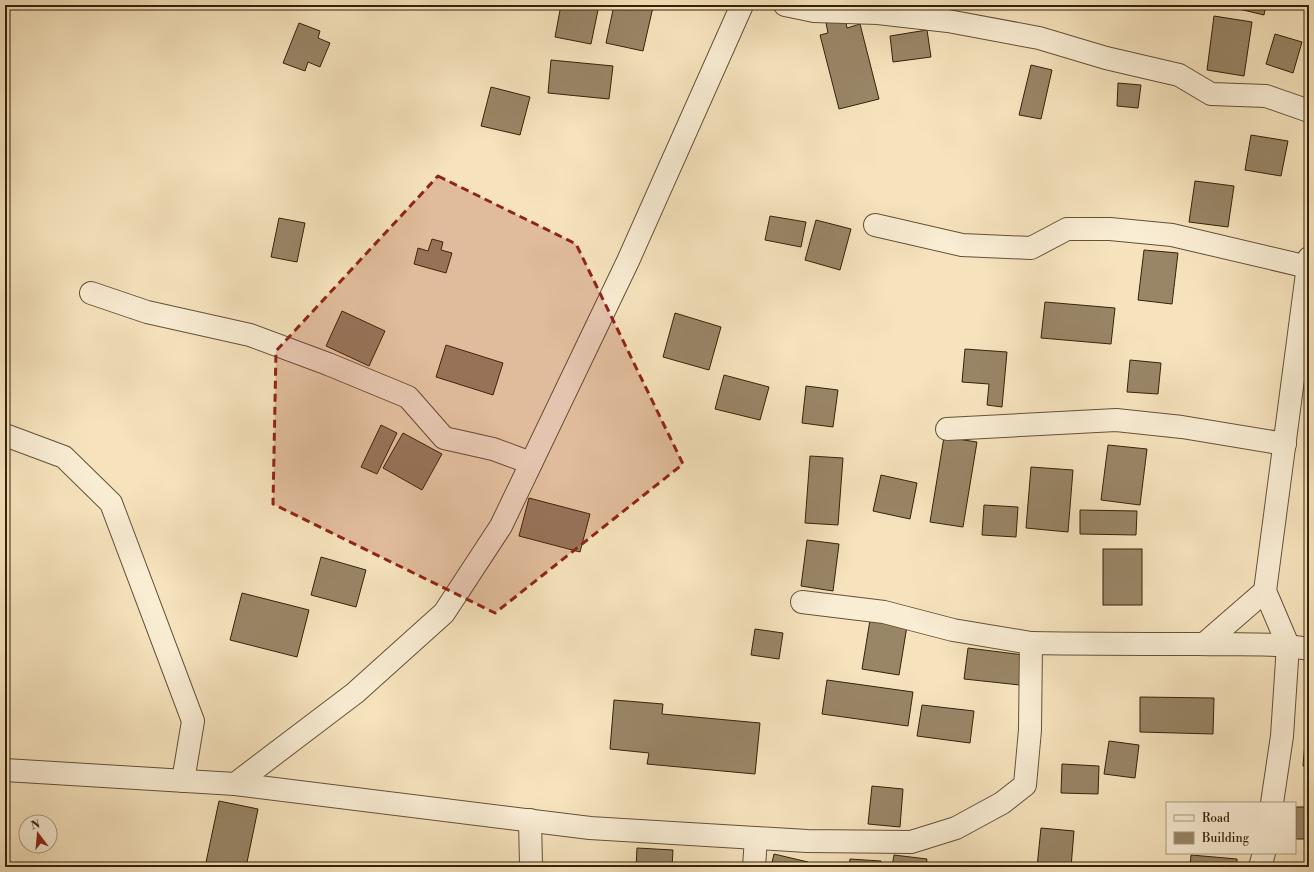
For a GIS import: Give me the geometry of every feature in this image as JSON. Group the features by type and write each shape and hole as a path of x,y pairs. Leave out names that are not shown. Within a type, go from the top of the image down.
{"street":[{"path":"235,784 355,693 444,613 501,526 628,261 742,5"},
{"path":"785,5 814,11 878,13 948,21 1039,38 1106,58 1179,75 1212,94 1266,96 1309,111"},
{"path":"875,224 962,245 1031,248 1067,229 1110,229 1172,235 1308,262 1265,591 1299,647 1282,736 1272,802"},
{"path":"91,293 147,312 250,335 328,364 408,397 444,438 493,449 531,463"},
{"path":"947,429 1116,420 1182,427 1285,444"},
{"path":"5,435 64,457 111,503 194,721 183,781"},
{"path":"1204,644 1265,591"},
{"path":"802,602 884,612 953,630 1031,643 1245,643 1299,647"},
{"path":"5,770 235,784 590,828 807,841 911,842 956,828 1002,803 1025,785 1030,730 1031,643"},
{"path":"530,820 530,867"},
{"path":"754,867 756,838"},
{"path":"1260,867 1264,854"}],"highlighted area":[{"path":"438,176 576,244 683,464 495,613 273,504 276,351"}],"building":[{"path":"561,5 599,5 591,44 555,37"},
{"path":"614,5 644,5 653,7 643,51 606,43"},
{"path":"1222,5 1266,5 1264,15"},
{"path":"1214,16 1252,22 1244,76 1207,70"},
{"path":"845,18 847,28 860,24 879,99 839,109 820,35 828,33 826,23"},
{"path":"299,23 320,31 318,38 330,43 320,67 308,62 305,71 283,63"},
{"path":"927,30 931,57 893,62 890,36"},
{"path":"1275,34 1302,42 1293,73 1266,64"},
{"path":"551,60 613,66 609,99 548,93"},
{"path":"1031,65 1052,70 1041,119 1019,115"},
{"path":"1118,83 1141,85 1138,108 1117,106"},
{"path":"491,87 530,97 520,135 481,126"},
{"path":"1251,135 1288,141 1281,176 1245,170"},
{"path":"1195,181 1234,186 1228,227 1189,222"},
{"path":"770,216 806,222 801,247 765,240"},
{"path":"279,218 305,223 297,262 271,257"},
{"path":"816,220 851,229 840,270 805,260"},
{"path":"432,239 443,242 441,250 452,253 446,273 414,264 418,248 428,251"},
{"path":"1144,250 1178,253 1172,304 1138,300"},
{"path":"1045,302 1115,308 1111,344 1041,338"},
{"path":"342,311 385,331 369,366 326,346"},
{"path":"675,313 721,327 709,370 663,357"},
{"path":"446,345 503,363 493,395 436,377"},
{"path":"965,349 1007,352 1002,407 987,405 989,384 962,382"},
{"path":"1130,360 1161,363 1158,394 1127,392"},
{"path":"724,375 769,387 760,420 715,409"},
{"path":"806,386 838,390 833,427 802,423"},
{"path":"381,425 397,433 377,474 361,467"},
{"path":"403,433 442,454 422,490 383,468"},
{"path":"944,437 977,442 963,527 930,522"},
{"path":"1108,445 1147,449 1140,505 1101,500"},
{"path":"810,456 843,458 838,525 805,523"},
{"path":"1031,467 1073,470 1068,532 1026,528"},
{"path":"881,475 917,483 910,519 873,511"},
{"path":"529,498 590,514 580,552 519,536"},
{"path":"984,505 1018,507 1016,537 982,535"},
{"path":"1080,510 1137,511 1136,535 1080,534"},
{"path":"1308,537 1309,572 1307,572"},
{"path":"807,540 839,544 833,591 801,586"},
{"path":"1103,549 1142,549 1142,605 1103,605"},
{"path":"321,557 366,570 356,607 311,595"},
{"path":"242,593 309,610 297,657 230,640"},
{"path":"870,620 907,626 899,675 862,669"},
{"path":"755,629 783,633 779,659 751,655"},
{"path":"968,648 1024,655 1020,685 964,679"},
{"path":"827,680 913,692 908,726 822,714"},
{"path":"1140,697 1214,698 1213,734 1140,732"},
{"path":"614,700 663,704 662,714 760,723 755,774 647,764 649,753 610,749"},
{"path":"922,705 974,711 970,743 917,736"},
{"path":"1306,731 1309,731 1309,766 1303,766"},
{"path":"1109,741 1139,745 1135,778 1104,774"},
{"path":"1062,764 1099,766 1098,794 1061,793"},
{"path":"872,786 903,789 900,827 868,824"},
{"path":"219,801 258,809 246,867 205,867"},
{"path":"1296,807 1309,807 1309,839 1296,839"},
{"path":"1041,828 1074,831 1071,867 1037,867"},
{"path":"637,848 673,850 672,867 636,867"},
{"path":"774,854 808,862 806,867 771,867"},
{"path":"894,855 927,859 926,867 892,867"},
{"path":"1191,855 1237,859 1237,867 1190,867"},
{"path":"850,859 881,861 881,867 849,867"}]}
